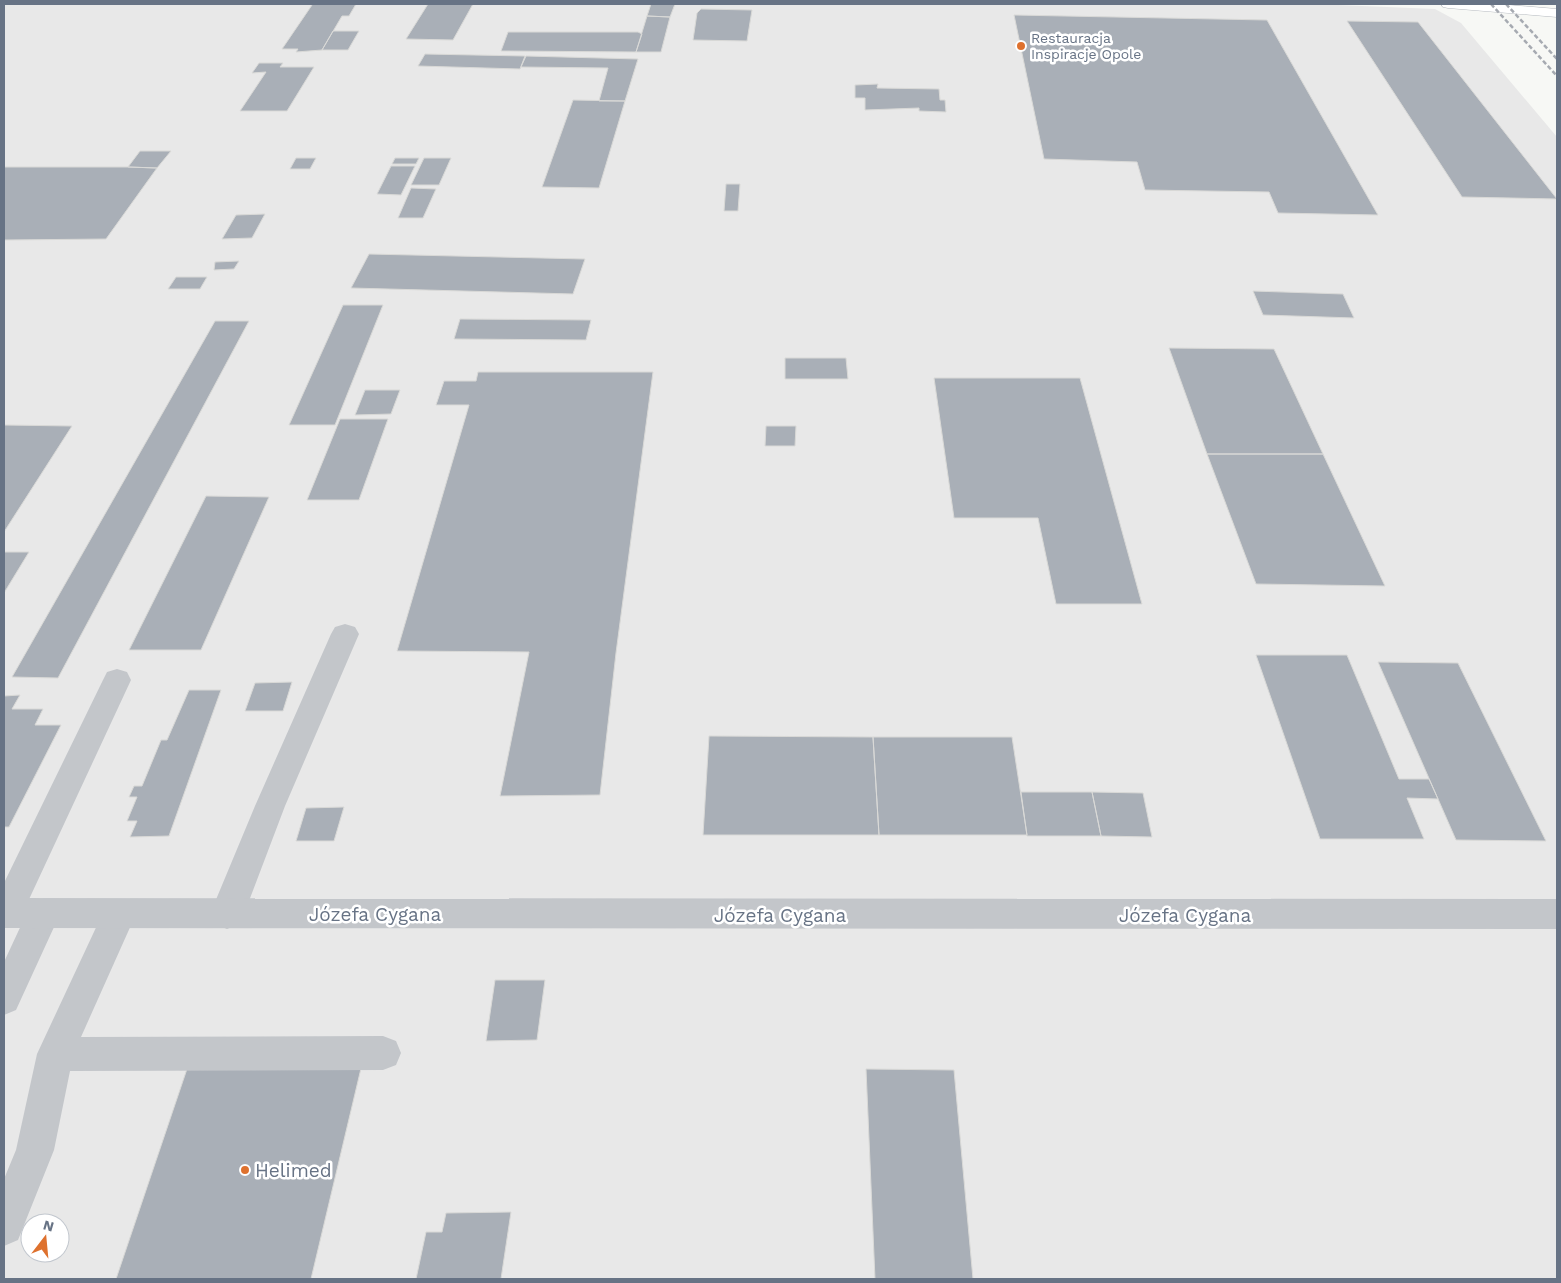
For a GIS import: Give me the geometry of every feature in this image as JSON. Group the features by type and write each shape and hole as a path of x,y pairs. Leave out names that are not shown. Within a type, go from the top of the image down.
{"street":[{"path":"1448,4 1557,13"},
{"path":"227,914 270,806 345,634"},
{"path":"5,913 117,680"},
{"name":"Józefa Cygana","path":"5,913 1557,914"},
{"path":"4,999 43,914"},
{"path":"4,1226 35,1150 55,1054 119,914"},
{"path":"55,1054 383,1053"}],"shaded area":[{"path":"4,4 1314,4 1435,9 1461,23 1557,137 1557,1279 4,1279"}],"building":[{"path":"310,4 356,4 349,16 342,16 322,50 296,52 298,49 282,49 312,5"},
{"path":"428,4 473,4 453,40 406,39"},
{"path":"651,4 675,4 670,17 647,16"},
{"path":"701,9 752,10 747,41 693,40 697,13"},
{"path":"1014,15 1267,20 1378,215 1278,213 1269,192 1145,190 1137,162 1044,159"},
{"path":"647,16 670,17 661,52 636,52"},
{"path":"1347,21 1418,22 1557,199 1462,197"},
{"path":"333,31 359,31 348,50 322,50"},
{"path":"508,32 638,32 642,34 636,52 501,51"},
{"path":"425,54 525,56 520,69 418,66"},
{"path":"526,56 638,59 625,101 599,101 608,68 521,67"},
{"path":"259,63 283,63 280,67 314,67 287,111 240,111 266,72 252,73"},
{"path":"878,84 877,88 939,89 940,100 945,100 946,112 919,111 919,108 865,110 865,98 855,98 855,85"},
{"path":"573,100 625,101 599,188 542,187"},
{"path":"140,151 171,151 157,168 128,167"},
{"path":"296,158 316,158 310,169 290,169"},
{"path":"395,158 419,158 416,164 392,164"},
{"path":"424,158 451,158 439,185 411,185"},
{"path":"391,166 415,166 401,195 377,194"},
{"path":"4,167 157,168 106,239 4,240"},
{"path":"726,184 740,184 738,211 724,211"},
{"path":"411,188 436,189 423,218 398,218"},
{"path":"265,214 252,238 222,239 236,215"},
{"path":"369,254 585,259 573,294 351,288"},
{"path":"239,261 234,269 214,270 215,262"},
{"path":"176,277 207,277 200,289 168,289"},
{"path":"1253,291 1343,294 1354,318 1263,315"},
{"path":"343,305 383,305 335,425 289,425"},
{"path":"460,319 591,320 586,340 454,339"},
{"path":"215,321 249,321 58,678 12,677"},
{"path":"1169,348 1274,349 1323,454 1207,454"},
{"path":"785,358 846,358 848,379 785,379"},
{"path":"478,372 653,372 616,653 600,795 500,796 529,652 397,651 469,405 436,405 444,381 476,381"},
{"path":"934,378 1080,378 1142,604 1056,604 1038,518 954,518"},
{"path":"365,390 400,390 391,414 355,415"},
{"path":"340,419 388,419 359,500 307,500"},
{"path":"4,425 72,426 4,532"},
{"path":"766,426 796,426 795,446 765,446"},
{"path":"1207,454 1323,454 1385,586 1256,584"},
{"path":"206,496 269,497 201,650 129,650"},
{"path":"4,552 29,552 4,593"},
{"path":"1256,655 1347,655 1399,779 1429,779 1438,799 1407,798 1424,839 1320,839"},
{"path":"1378,662 1458,663 1546,841 1456,840"},
{"path":"292,682 283,711 245,711 255,683"},
{"path":"189,690 221,690 169,836 130,837 137,821 127,821 137,797 129,797 134,786 142,786 161,740 167,740"},
{"path":"20,695 12,709 43,709 35,725 61,725 9,827 4,827 4,696"},
{"path":"709,736 873,737 879,835 703,835"},
{"path":"873,737 1012,737 1027,835 879,835"},
{"path":"1021,792 1092,792 1101,836 1027,836"},
{"path":"1092,792 1143,793 1152,837 1101,836"},
{"path":"344,807 334,841 296,841 306,808"},
{"path":"495,980 545,980 537,1040 486,1041"},
{"name":"Helimed","path":"190,1060 363,1060 311,1279 116,1279"},
{"path":"866,1069 954,1070 973,1279 875,1279"},
{"path":"511,1212 501,1279 416,1279 426,1232 442,1232 446,1213"}],"railway":[{"path":"1491,4 1557,76"},
{"path":"1506,4 1557,59"}],"place":[{"name":"Restauracja Inspiracje Opole","path":"1021,46"},
{"name":"Helimed","path":"245,1170"}]}
